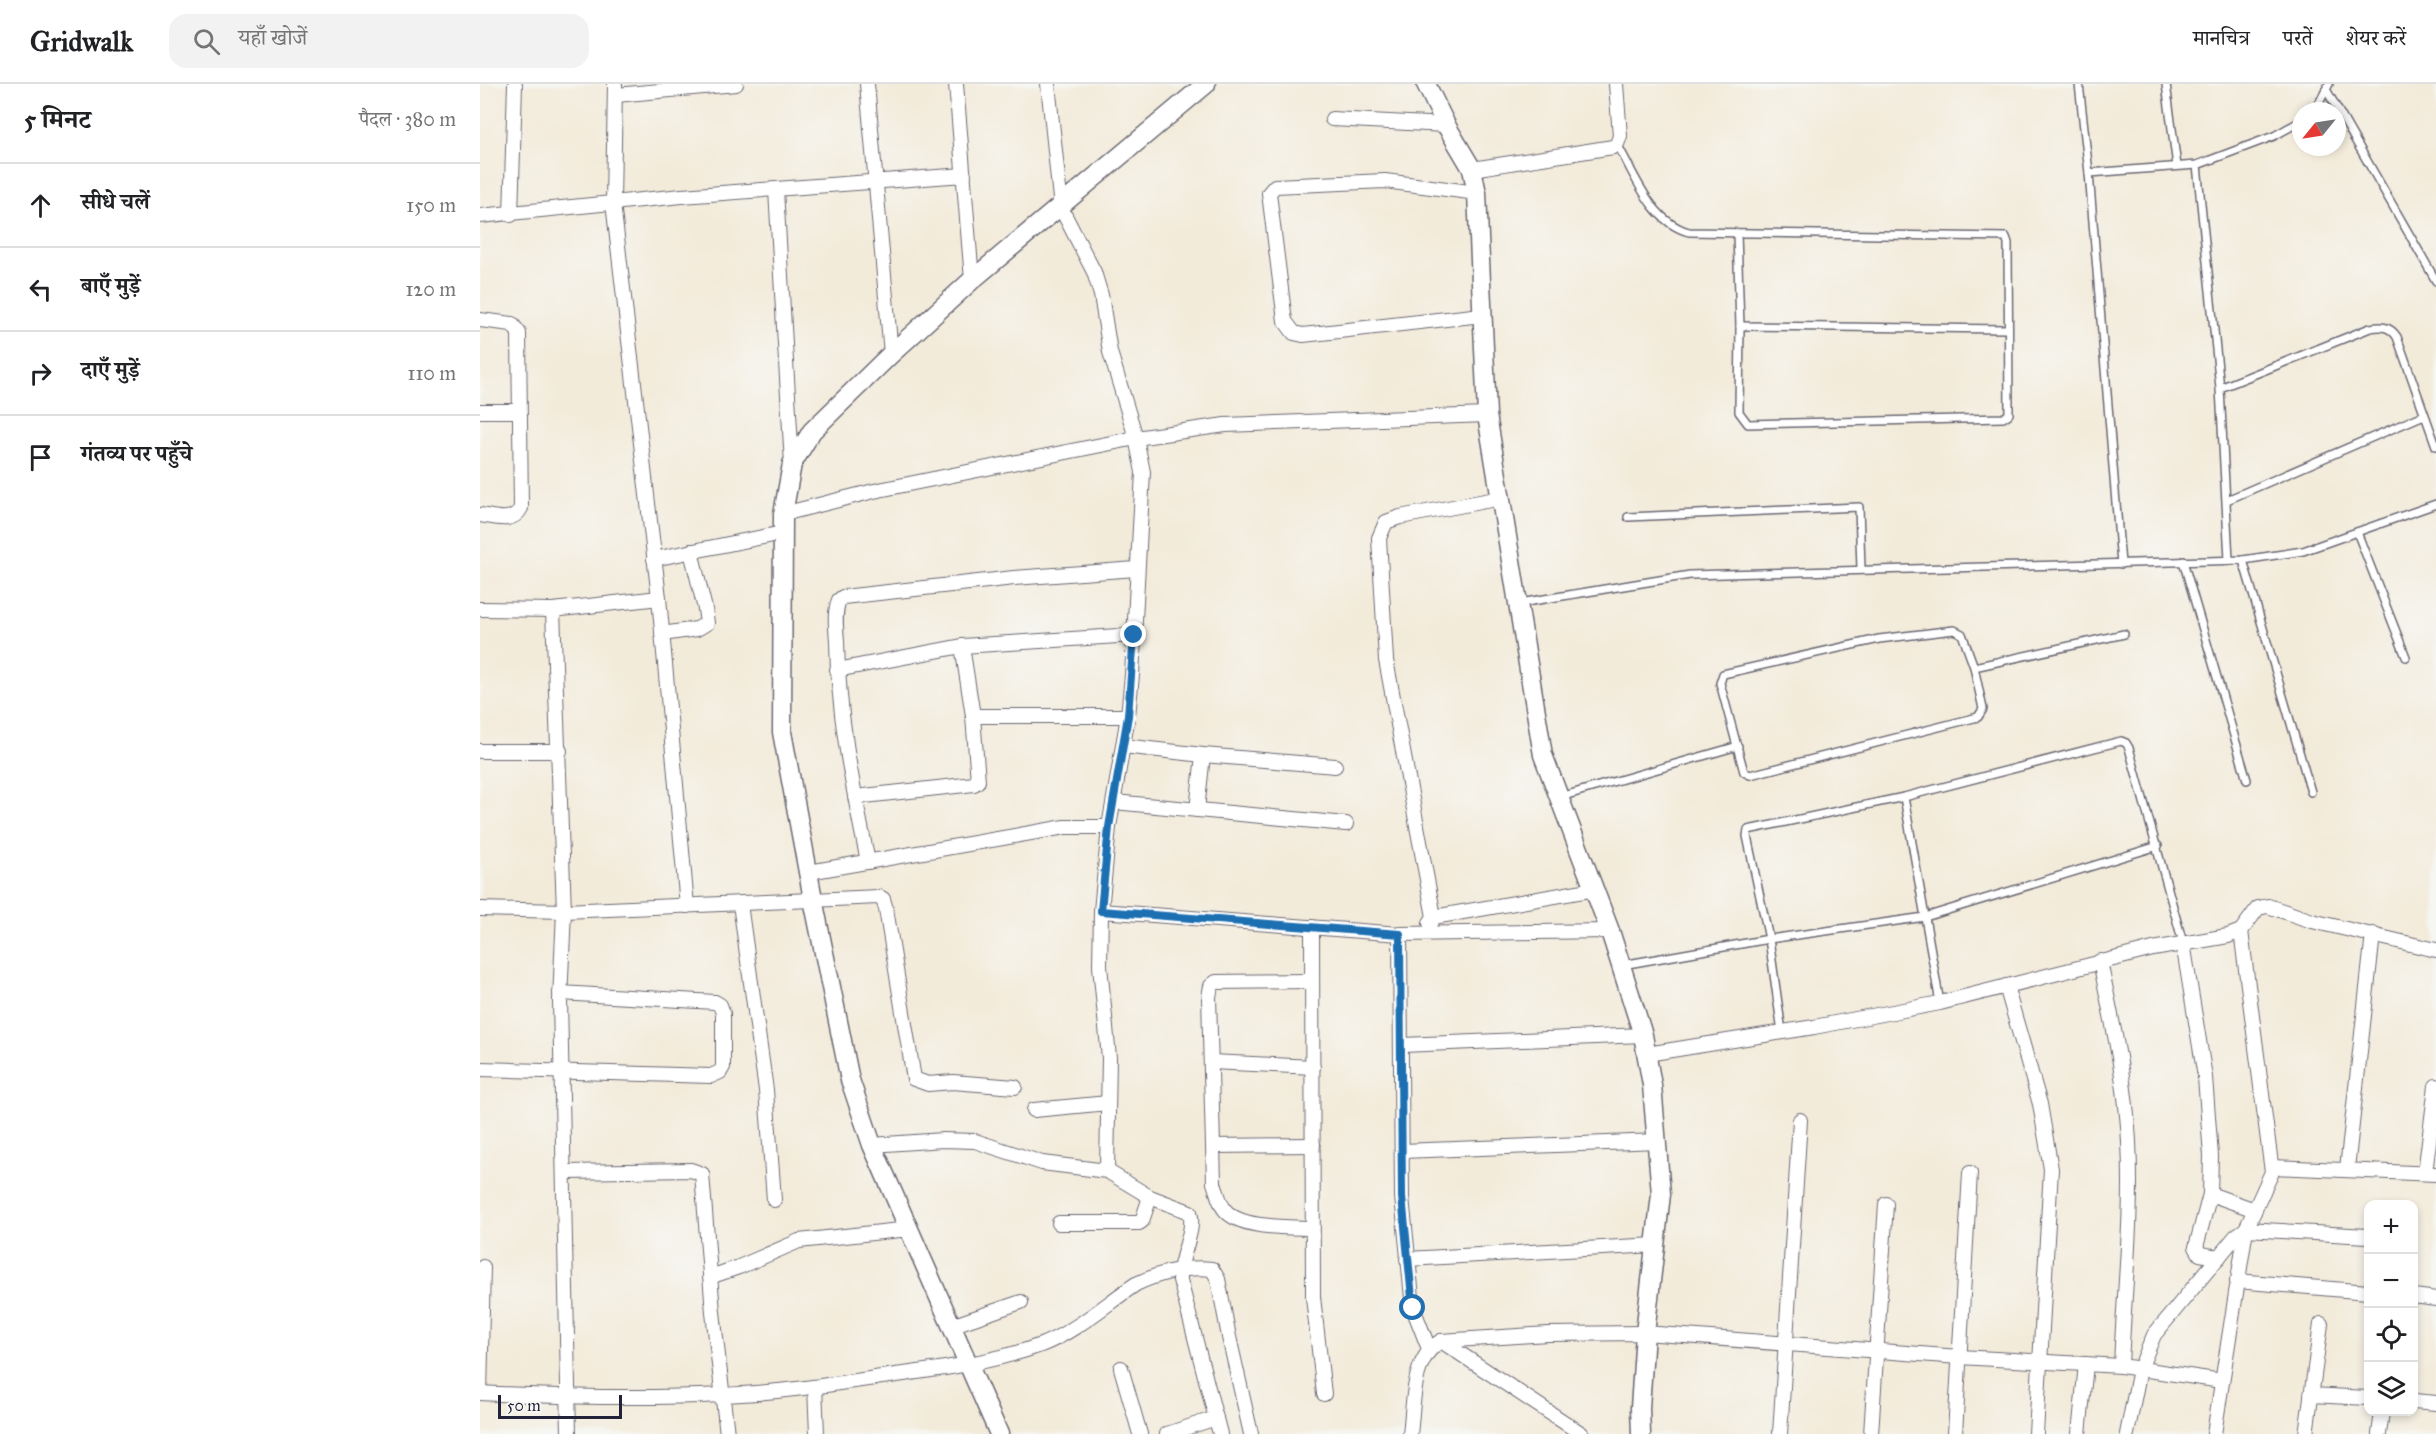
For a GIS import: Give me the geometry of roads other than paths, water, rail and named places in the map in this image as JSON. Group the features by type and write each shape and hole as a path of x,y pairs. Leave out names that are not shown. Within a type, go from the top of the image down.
{"street":[{"path":"511,215 515,84"},
{"path":"687,906 662,633 613,203 615,90 736,84"},
{"path":"867,84 891,354"},
{"path":"956,84 972,280"},
{"path":"1048,84 1061,208 1094,272 1101,295 1110,352 1136,438 1143,472 1128,716 1109,827 1101,911 1100,966 1109,1058 1107,1171"},
{"path":"792,465 812,431 891,354 972,280 1061,208 1100,171 1206,84"},
{"path":"1426,84 1446,125 1472,169 1477,193 1486,415 1543,755 1622,965 1647,1054 1658,1141 1661,1194 1645,1333 1640,1408 1641,1434"},
{"path":"1472,169 1607,149 1617,144 1620,136 1617,84"},
{"path":"1332,119 1446,125"},
{"path":"480,216 511,215 682,196 964,175"},
{"path":"1477,193 1369,180 1275,186 1269,193 1285,321 1294,333 1303,335 1482,315"},
{"path":"776,190 792,465 783,514 782,732 850,1080 872,1145 999,1434"},
{"path":"480,320 512,324 519,333 521,508 519,513 508,519 480,515"},
{"path":"480,411 519,411"},
{"path":"783,514 874,491 1136,438 1225,425 1486,415"},
{"path":"1428,934 1434,917 1386,660 1379,538 1386,522 1400,517 1501,498"},
{"path":"654,559 783,533"},
{"path":"662,633 697,629 706,623 705,609 691,551"},
{"path":"868,862 842,728 837,670 837,604 843,597 1014,578 1136,569"},
{"path":"480,609 553,610 658,597"},
{"path":"553,610 560,751 564,911 560,993 569,1434"},
{"path":"837,670 962,646 1134,635"},
{"path":"855,797 976,782 979,778 973,716 962,646"},
{"path":"973,716 1128,716"},
{"path":"1123,746 1335,766"},
{"path":"480,751 560,751"},
{"path":"1197,810 1203,755"},
{"path":"1113,802 1346,824"},
{"path":"809,872 1065,827 1109,827"},
{"path":"1434,917 1595,889"},
{"path":"480,909 564,911 879,897 883,899 914,1079 928,1084 953,1082 1015,1086"},
{"path":"740,904 766,1090 774,1200"},
{"path":"1647,1054 1940,1003 2100,961 2228,936 2241,931 2254,912 2268,906 2312,921 2436,950"},
{"path":"1101,911 1400,934 1610,931"},
{"path":"1312,927 1313,1297 1324,1394"},
{"path":"2214,1434 2246,1229 2272,1172 2241,931"},
{"path":"1400,934 1402,1197 1413,1308 1429,1349"},
{"path":"2347,1170 2373,934"},
{"path":"2183,943 2205,1077 2211,1162 2210,1194 2196,1247 2200,1254 2219,1257"},
{"path":"2100,961 2121,1066 2129,1143 2130,1184 2121,1366"},
{"path":"1312,981 1213,984 1209,998 1214,1183 1225,1211 1257,1225 1312,1228"},
{"path":"2007,986 2040,1104 2050,1155 2051,1195 2036,1434"},
{"path":"480,1070 716,1075 723,1067 723,1013 720,1005 715,1002 560,993"},
{"path":"1402,1045 1643,1035"},
{"path":"1211,1062 1313,1067"},
{"path":"2272,1167 2431,1173 2436,1086"},
{"path":"1034,1110 1108,1103"},
{"path":"1780,1434 1800,1120"},
{"path":"872,1145 943,1140 975,1141 1042,1163 1107,1171 1150,1197 1192,1215 1179,1269 1184,1302 1220,1434"},
{"path":"1402,1151 1658,1141"},
{"path":"1213,1146 1313,1145"},
{"path":"565,1172 691,1170 700,1172 704,1179 710,1277 727,1434"},
{"path":"1955,1434 1970,1173"},
{"path":"2210,1194 2255,1210"},
{"path":"1059,1223 1139,1223 1142,1221 1150,1197"},
{"path":"1871,1434 1886,1204"},
{"path":"710,1277 799,1241 909,1229"},
{"path":"2127,1434 2140,1369 2154,1335 2236,1236 2246,1229 2364,1236"},
{"path":"1407,1260 1656,1245"},
{"path":"483,1267 480,1393 568,1398 723,1395 814,1387 967,1365 1043,1344 1070,1329 1136,1284 1179,1269 1212,1269 1217,1274 1251,1434"},
{"path":"2237,1281 2364,1292"},
{"path":"2418,1297 2436,1299"},
{"path":"951,1326 1021,1302"},
{"path":"2306,1434 2321,1324"},
{"path":"1410,1434 1418,1378 1422,1362 1429,1349 1441,1341 1548,1334 1645,1333 1959,1357 2121,1366 2222,1381"},
{"path":"1441,1341 1582,1434"},
{"path":"2079,1434 2086,1364"},
{"path":"1120,1368 1140,1434"},
{"path":"814,1387 817,1434"},
{"path":"2311,1395 2364,1398"},
{"path":"2418,1401 2436,1403"},
{"path":"2379,1434 2381,1416"},
{"path":"1167,1434 1216,1418"}],"lane":[{"path":"2079,84 2089,173 2121,564"},
{"path":"2166,84 2177,166"},
{"path":"2318,102 2328,88 2436,281"},
{"path":"2089,173 2197,165 2274,136 2292,126"},
{"path":"1617,144 1658,213 1670,224 1689,232 2006,237 2008,243 2007,329 2010,412 2006,417 1748,424 1739,412 1740,326 1737,233"},
{"path":"2197,165 2220,388 2229,560"},
{"path":"1740,326 2007,329"},
{"path":"2220,388 2370,328 2383,326 2393,331 2397,337 2436,446"},
{"path":"2227,500 2424,415"},
{"path":"1518,604 1690,575 2243,560 2303,551 2436,504"},
{"path":"1628,517 1859,507 1861,569"},
{"path":"2357,532 2406,657"},
{"path":"2243,560 2311,792"},
{"path":"2183,561 2247,780"},
{"path":"1954,630 1962,634 1974,667 1983,709 1977,717 1750,775 1744,772 1720,683 1723,674 1880,639 1954,630"},
{"path":"1974,667 2124,634"},
{"path":"1782,1032 1769,939 1747,839 1748,830 1904,797 2124,741 2129,748 2158,846 2183,943"},
{"path":"1560,797 1738,746"},
{"path":"1904,797 1940,1003"},
{"path":"1622,965 1769,939 1925,917 2158,846"}]}
